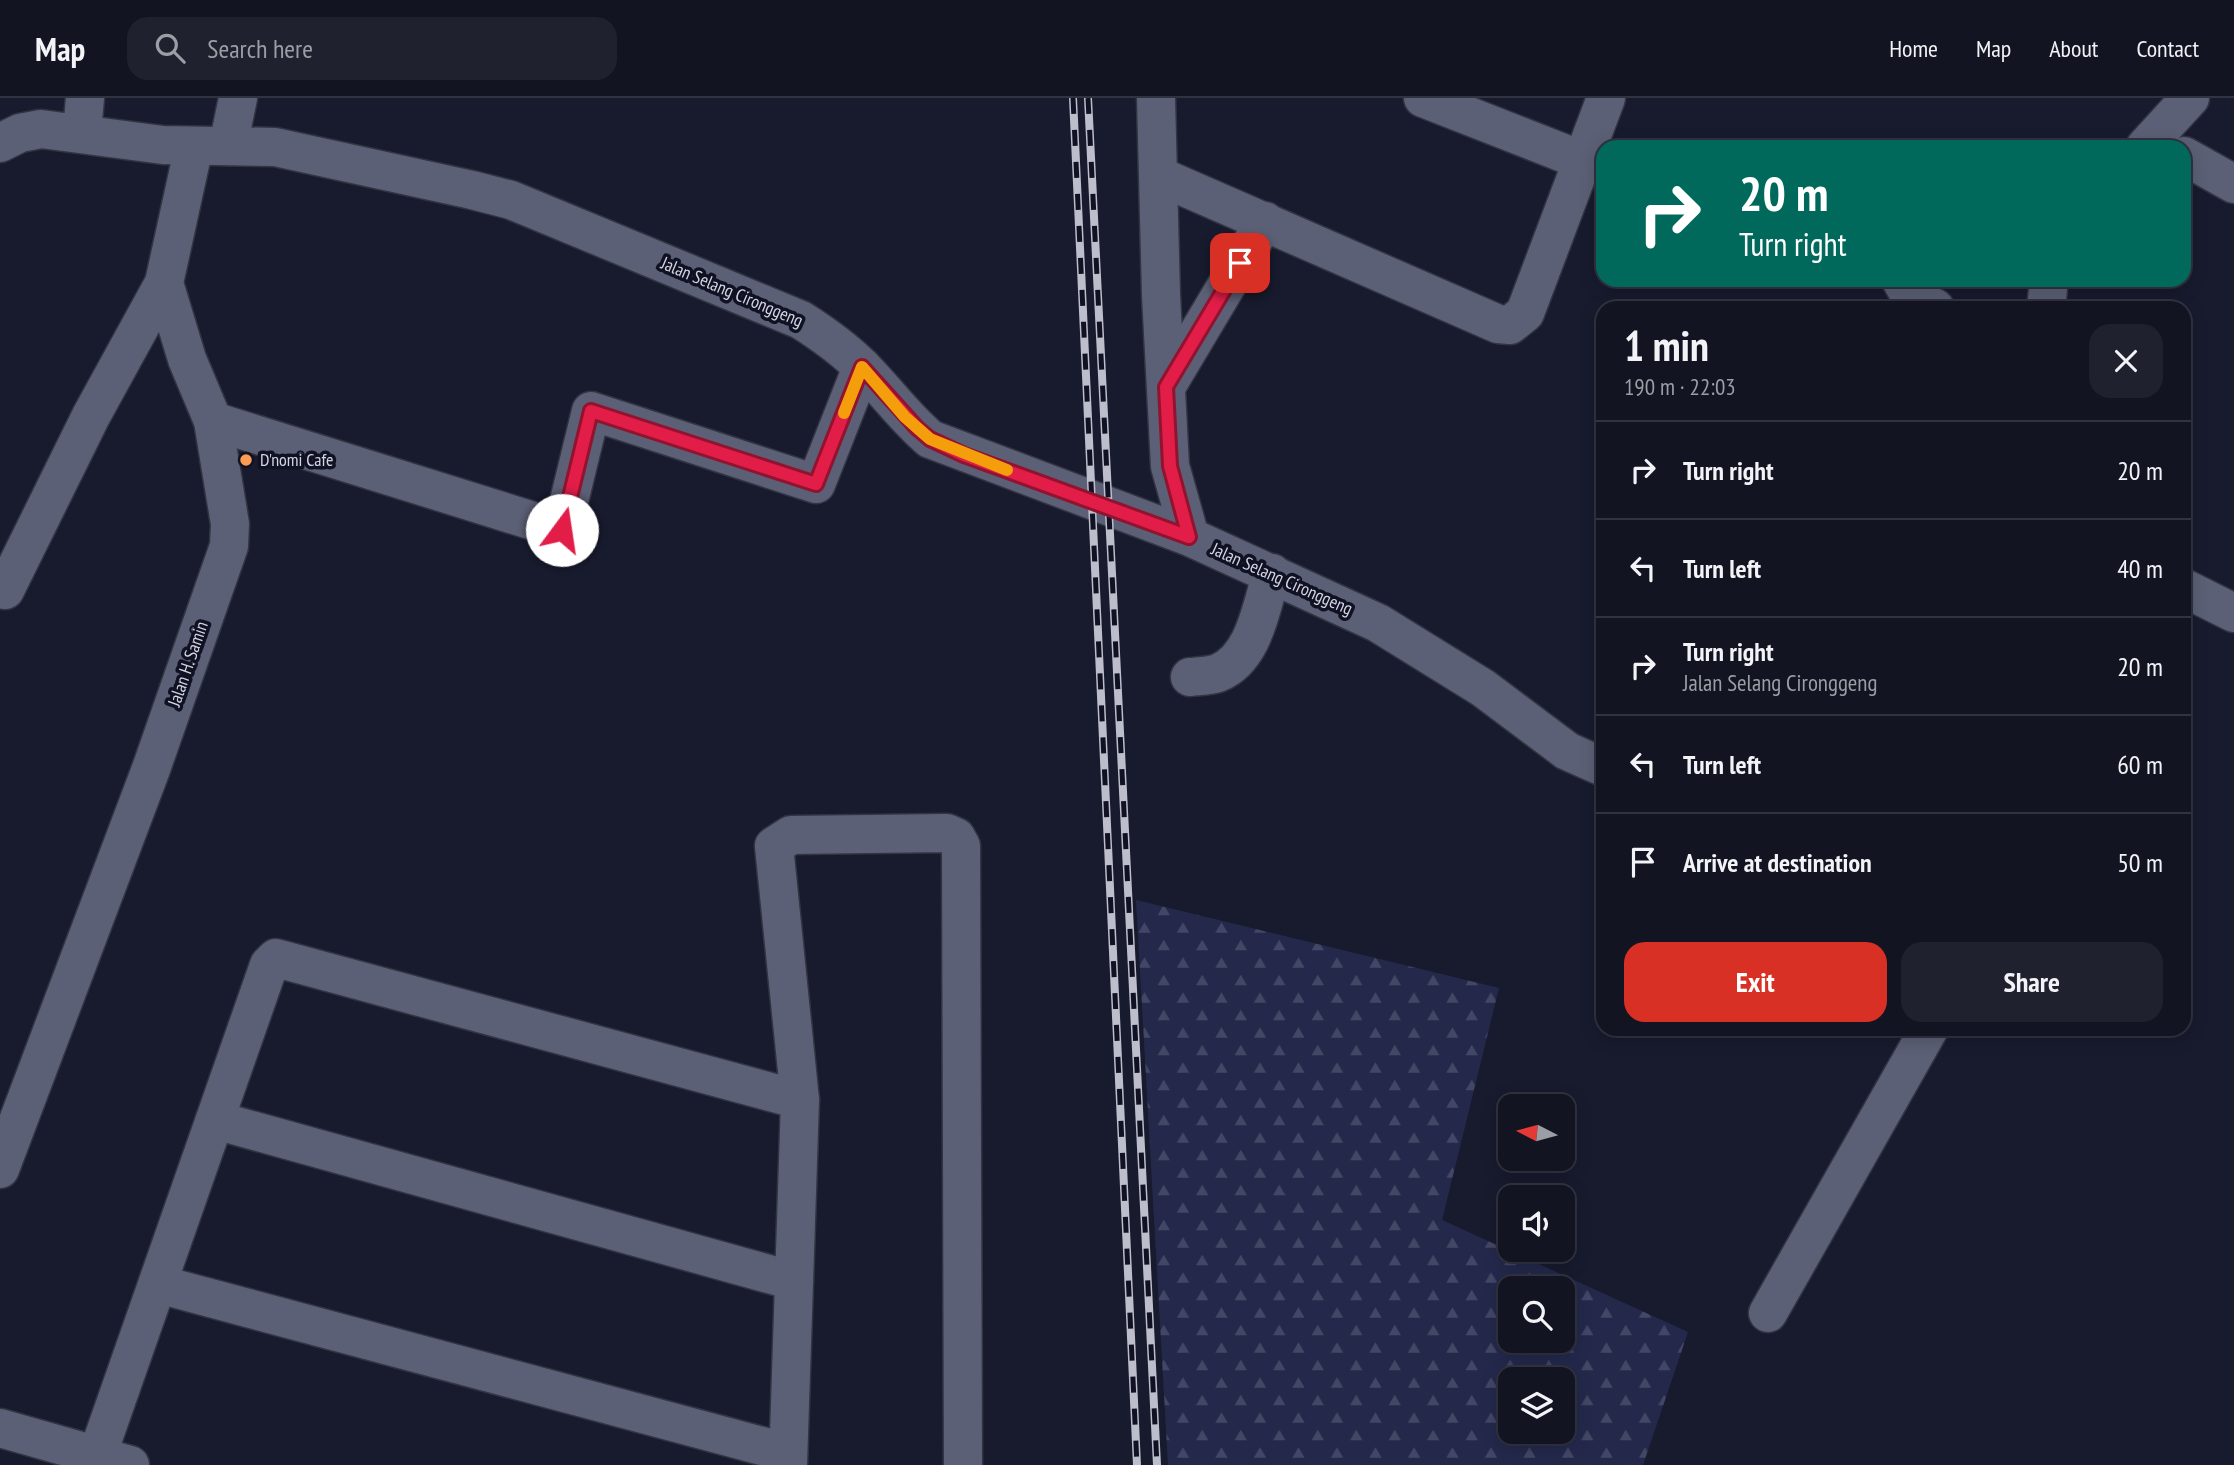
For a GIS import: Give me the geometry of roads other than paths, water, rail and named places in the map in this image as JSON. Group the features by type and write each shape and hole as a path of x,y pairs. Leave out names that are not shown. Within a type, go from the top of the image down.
{"street":[{"name":"Jalan H. Samin","path":"0,1169 151,769 229,546 230,524 213,421 187,359 164,283 211,146 238,98"},
{"path":"1156,98 1170,466 1189,537"},
{"path":"1423,98 1581,160"},
{"path":"1158,176 1498,324 1510,325 1525,313 1606,98"},
{"path":"2167,140 2190,98"},
{"name":"Jalan Selang Cironggeng","path":"0,143 20,133 41,130 83,115 163,145 275,147 511,200 802,320 825,335 862,367 905,417 930,439 964,455 1189,537 1378,623 1483,688 1567,751 1596,764"},
{"path":"2191,162 2234,184"},
{"path":"1166,387 1265,221"},
{"path":"5,590 91,416 164,283"},
{"path":"1905,287 1909,294 1922,301"},
{"path":"213,421 562,530 591,411 816,484 862,367"},
{"path":"1190,677 1217,674 1238,660 1250,641 1272,573"},
{"path":"2191,592 2234,613"},
{"path":"158,1283 788,1459 800,1100 774,846 791,835 953,834 961,846 963,1465"},
{"path":"0,1428 114,1460 158,1283 269,965 280,958 800,1100"},
{"path":"1768,1313 1925,1036"},
{"path":"215,1120 794,1281"}],"railway":[{"path":"1073,98 1137,1465"},
{"path":"1088,98 1157,1465"}],"place":[{"name":"D'nomi Cafe","path":"246,460"}]}
